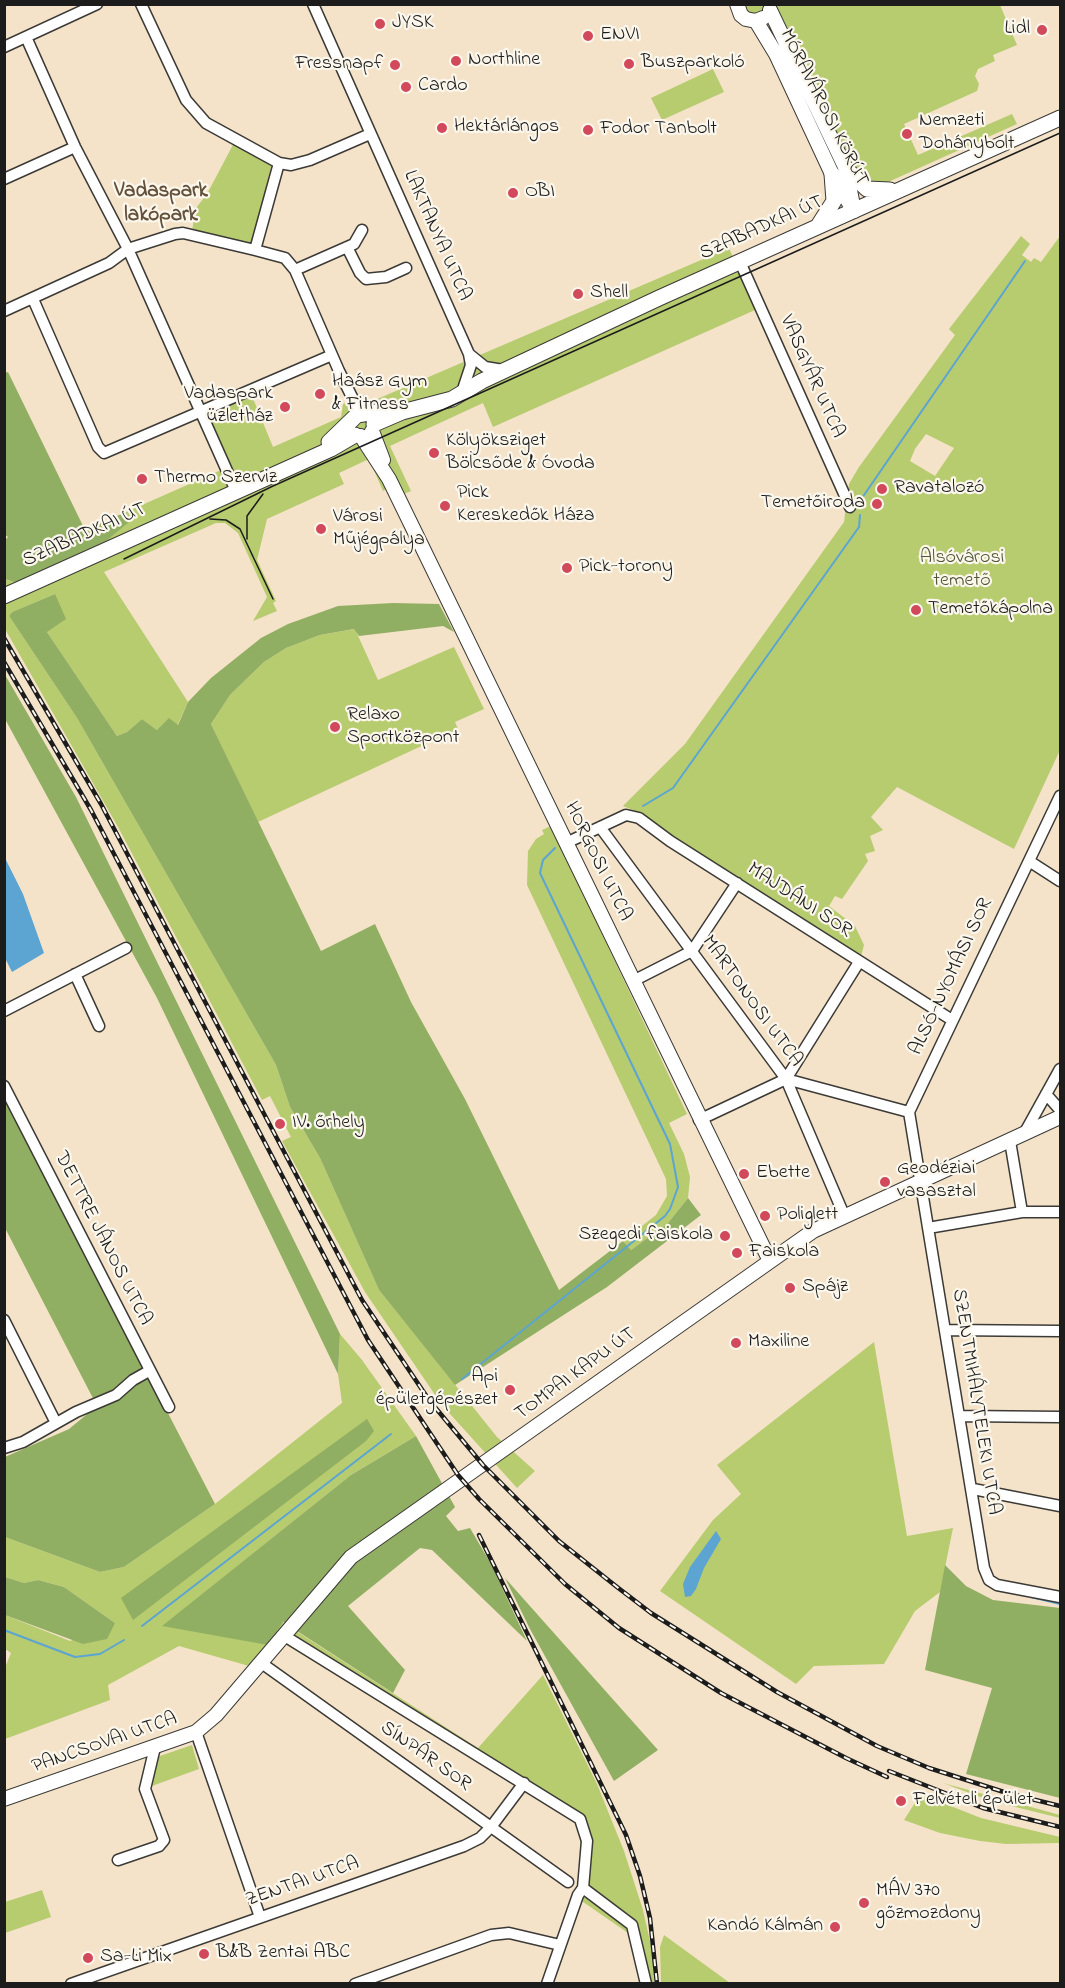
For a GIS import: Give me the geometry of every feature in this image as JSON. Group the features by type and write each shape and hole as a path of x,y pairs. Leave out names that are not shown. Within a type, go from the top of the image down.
{"main road":[{"name":"SZABADKAI ÚT","path":"362,425 452,399 482,381 1060,118"},
{"path":"816,228 834,201 839,172 870,190 905,188"},
{"name":"SZABADKAI ÚT","path":"4,596 314,455 362,425 482,381"}],"street":[{"path":"4,47 97,4"},
{"path":"141,4 186,100 199,117 279,163 291,165 310,160 370,134"},
{"name":"LAKTANYA UTCA","path":"313,4 469,354"},
{"name":"MÓRAVÁROSI KÖRÚT","path":"737,4 741,15 756,21 839,172"},
{"path":"756,21 767,16 770,7"},
{"name":"MÓRAVÁROSI KÖRÚT","path":"770,7 854,211"},
{"path":"26,37 75,147 128,249 236,492"},
{"path":"4,179 75,147"},
{"path":"255,250 279,163"},
{"path":"295,270 354,244 362,230"},
{"path":"4,310 33,299 109,263 128,249 183,233 285,258 295,270 355,403 362,425"},
{"path":"347,247 360,273 366,279 386,277 406,268"},
{"name":"VASGYÁR UTCA","path":"740,262 850,507"},
{"path":"33,299 98,447 104,453 332,355"},
{"path":"469,354 485,367 506,370"},
{"path":"464,386 470,371 469,354"},
{"name":"HORGOSI UTCA","path":"362,425 699,1120 770,1261"},
{"name":"ALSÓ-NYOMÁSI SOR","path":"909,1112 1060,796"},
{"name":"MAJDÁNI SOR","path":"600,827 626,815 639,818 669,841 952,1020"},
{"path":"566,843 600,827"},
{"name":"MARTONOSI UTCA","path":"600,827 786,1079 844,1215"},
{"path":"1029,861 1060,881"},
{"path":"633,981 692,951 737,883"},
{"path":"4,1011 126,948"},
{"path":"699,1120 786,1079 859,962"},
{"path":"75,974 99,1026"},
{"path":"1024,1134 1060,1069"},
{"path":"786,1079 909,1112 918,1182"},
{"name":"DETTRE JÁNOS UTCA","path":"4,1086 169,1407"},
{"path":"1046,1094 1060,1110"},
{"name":"TOMPAI KAPU ÚT","path":"283,1635 351,1557 813,1231 1060,1117"},
{"path":"1010,1141 1022,1212"},
{"name":"SZENTMIHÁLYTELEKI UTCA","path":"918,1182 946,1330 984,1568 989,1580 997,1585 1034,1594 1060,1597"},
{"path":"928,1228 1022,1212 1060,1212"},
{"path":"4,1320 56,1423"},
{"path":"946,1330 1060,1331"},
{"path":"4,1448 23,1442 56,1423 116,1395 133,1380 149,1371"},
{"path":"960,1416 1060,1417"},
{"path":"973,1489 1060,1506"},
{"path":"283,1635 572,1812 584,1826 587,1841 583,1888 578,1895 547,1983"},
{"name":"PANCSOVAI UTCA","path":"4,1799 196,1732 216,1715 283,1635"},
{"name":"SÍNPÁR SOR","path":"260,1662 568,1882"},
{"path":"196,1732 260,1917"},
{"path":"118,1860 159,1846 164,1840 145,1789 155,1747"},
{"name":"ZENTAI UTCA","path":"71,1983 480,1838 524,1783"},
{"path":"583,1888 632,1925 646,1983"},
{"path":"355,1983 491,1935 509,1933 560,1945"}],"green space":[{"path":"765,4 759,14 749,15 742,5"},
{"path":"776,4 1000,5 1017,45 993,55 995,61 978,69 975,76 979,84 977,91 904,124 918,155 1012,114 1017,124 877,187 855,174"},
{"path":"713,69 724,92 662,120 651,98"},
{"path":"235,141 272,163 253,242 249,244 192,231 196,208 207,194"},
{"name":"Alsóvárosi temető","path":"1021,236 1030,244 1022,255 1031,262 1034,258 1041,262 1060,236 1060,750 1014,849 897,787 871,817 883,830 870,836 875,851 865,854 868,861 842,899 835,896 829,906 855,926 864,945 861,956 661,830 645,815 623,806 685,744 844,522 849,484 955,335 949,329","holes":["926,434 954,448 935,476 910,461 915,449"]},
{"path":"729,248 755,310 493,427 483,403 390,446 411,491 404,494 397,483 383,491 369,459 339,473 344,484 267,519 257,560 276,601 273,603 277,611 253,621 267,597 238,533 225,523 216,523 104,572 188,702 177,726 157,730 142,719 127,732 117,736 47,632 55,594 12,612 9,616 77,718 276,1065 290,1107 320,1158 379,1290 497,1437 535,1471 517,1488 442,1405 365,1292 282,1141 291,1137 270,1096 262,1100 118,827 5,629 4,579 18,583 129,521 126,512 228,467 211,424 215,411 252,396 273,447 341,417 343,404 364,395 368,403"},
{"path":"8,372 85,530 126,512 130,521 99,547 17,583 5,579 5,540 8,537 4,534 4,373"},
{"path":"55,594 66,619 47,632 117,736 127,732 142,719 157,730 169,718 178,725 188,702 211,678 261,638 288,624 338,606 393,603 439,604 454,632 443,626 359,636 354,629 320,635 286,648 264,662 230,695 211,724 321,951 375,924 411,1002 465,1099 559,1290 623,1241 631,1250 668,1223 688,1198 701,1215 607,1287 455,1385 379,1290 320,1158 290,1107 276,1065 77,718 9,616 12,612"},
{"name":"Relaxo Sportközpont","path":"355,629 378,680 454,647 484,709 455,722 458,729 258,822 211,724 230,695 264,662 286,648 320,635"},
{"path":"4,673 76,797 340,1334 338,1374 157,998 5,719"},
{"path":"551,826 687,1114 669,1123 684,1154 690,1177 688,1198 668,1223 631,1250 623,1241 656,1215 667,1196 666,1179 527,885 528,851 536,839 544,834 542,830"},
{"path":"4,1096 215,1504 124,1567 100,1572 5,1537 5,1457 69,1429 97,1406 5,1228"},
{"path":"340,1334 362,1360 416,1436 351,1475 163,1626 282,1622 478,1748 543,1675 597,1784 624,1851 643,1910 653,1955 654,1983 640,1983 639,1962 631,1935 573,1895 582,1874 579,1823 285,1644 263,1670 179,1646 108,1685 110,1700 5,1739 4,1670 11,1653 5,1649 5,1615 70,1641 115,1623 64,1587 38,1580 24,1583 5,1577 5,1537 100,1572 124,1567 215,1504 342,1403 338,1374"},
{"path":"874,1342 907,1536 953,1528 940,1592 915,1611 884,1664 814,1666 796,1684 660,1591 713,1520 741,1494 717,1465"},
{"path":"367,1419 374,1431 366,1441 133,1620 121,1598"},
{"path":"416,1436 455,1507 446,1516 458,1531 470,1528 491,1564 527,1641 432,1550 420,1548 348,1606 405,1670 393,1693 283,1622 268,1645 162,1626 351,1475"},
{"path":"945,1565 966,1586 993,1600 1060,1608 1060,1798 966,1774 992,1688 925,1670"},
{"path":"5,1577 24,1583 38,1580 64,1587 115,1623 107,1639 83,1644 5,1615"},
{"path":"505,1578 658,1750 614,1781 530,1629"},
{"path":"192,1745 199,1769 149,1787 157,1757"},
{"path":"943,1783 1060,1815 1060,1818 991,1801"},
{"path":"925,1796 981,1818 1060,1837 1060,1843 1006,1844 980,1841 940,1833 904,1820 918,1798"},
{"path":"42,1890 51,1917 5,1933 5,1902"},
{"path":"664,1935 730,1983 661,1983 660,1947"}],"water":[{"path":"5,858 23,894 44,953 12,972 5,958"},
{"path":"716,1531 721,1539 704,1568 696,1589 691,1596 685,1597 683,1584 690,1567"}],"waterway":[{"path":"862,498 1025,261"},
{"path":"643,806 673,788 859,527 860,515"},
{"path":"462,1379 665,1216 678,1187 670,1144 540,873 543,860 555,848"},
{"path":"142,1626 391,1434"},
{"path":"1031,1597 1060,1604"},
{"path":"4,1630 75,1657 100,1654 124,1640"}],"tram line":[{"path":"124,559 273,486 1060,133"},
{"path":"247,539 247,516 263,494"},
{"path":"210,519 226,520 240,529 273,599"}],"railway":[{"path":"4,638 101,804 362,1300 429,1400 483,1465 559,1541 617,1587 651,1613 777,1692 877,1746 929,1768 1007,1793 1060,1806"},
{"path":"4,662 91,810 368,1340 458,1475 479,1499 565,1584 619,1628 721,1693 887,1777"},
{"path":"479,1535 626,1835 640,1876 650,1918 657,1984"},
{"path":"889,1771 983,1808 1060,1827"}],"place":[{"name":"JYSK","path":"380,24"},
{"name":"Lidl","path":"1042,30"},
{"name":"ENVI","path":"588,36"},
{"name":"Northline","path":"456,61"},
{"name":"Buszparkoló","path":"629,64"},
{"name":"Fressnapf","path":"395,65"},
{"name":"Cardo","path":"406,87"},
{"name":"Hektárlángos","path":"442,128"},
{"name":"Fodor Tanbolt","path":"588,130"},
{"name":"Nemzeti Dohánybolt","path":"907,134"},
{"name":"OBI","path":"513,193"},
{"name":"Shell","path":"578,294"},
{"name":"Haász Gym & Fitness","path":"320,394"},
{"name":"Vadaspark üzletház","path":"285,407"},
{"name":"Kölyöksziget Bölcsőde & Óvoda","path":"434,453"},
{"name":"Thermo Szerviz","path":"142,479"},
{"name":"Ravatalozó","path":"882,489"},
{"name":"Temetőiroda","path":"877,504"},
{"name":"Pick Kereskedők Háza","path":"445,506"},
{"name":"Városi Műjégpálya","path":"321,529"},
{"name":"Pick-torony","path":"567,568"},
{"name":"Temetőkápolna","path":"916,610"},
{"name":"Relaxo Sportközpont","path":"335,727"},
{"name":"IV. őrhely","path":"280,1124"},
{"name":"Ebette","path":"744,1174"},
{"name":"Geodéziai vasasztal","path":"885,1182"},
{"name":"Poliglett","path":"765,1216"},
{"name":"Szegedi faiskola","path":"725,1236"},
{"name":"Faiskola","path":"737,1253"},
{"name":"Spájz","path":"790,1288"},
{"name":"Maxiline","path":"736,1343"},
{"name":"Api épületgépészet","path":"510,1390"},
{"name":"Felvételi épület","path":"901,1801"},
{"name":"MÁV 370 gőzmozdony","path":"864,1903"},
{"name":"Kandó Kálmán","path":"835,1927"},
{"name":"B&B Zentai ABC","path":"204,1954"},
{"name":"Sa-Li Mix","path":"88,1958"}],"district":[{"name":"Vadaspark lakópark","path":"161,205"}]}
